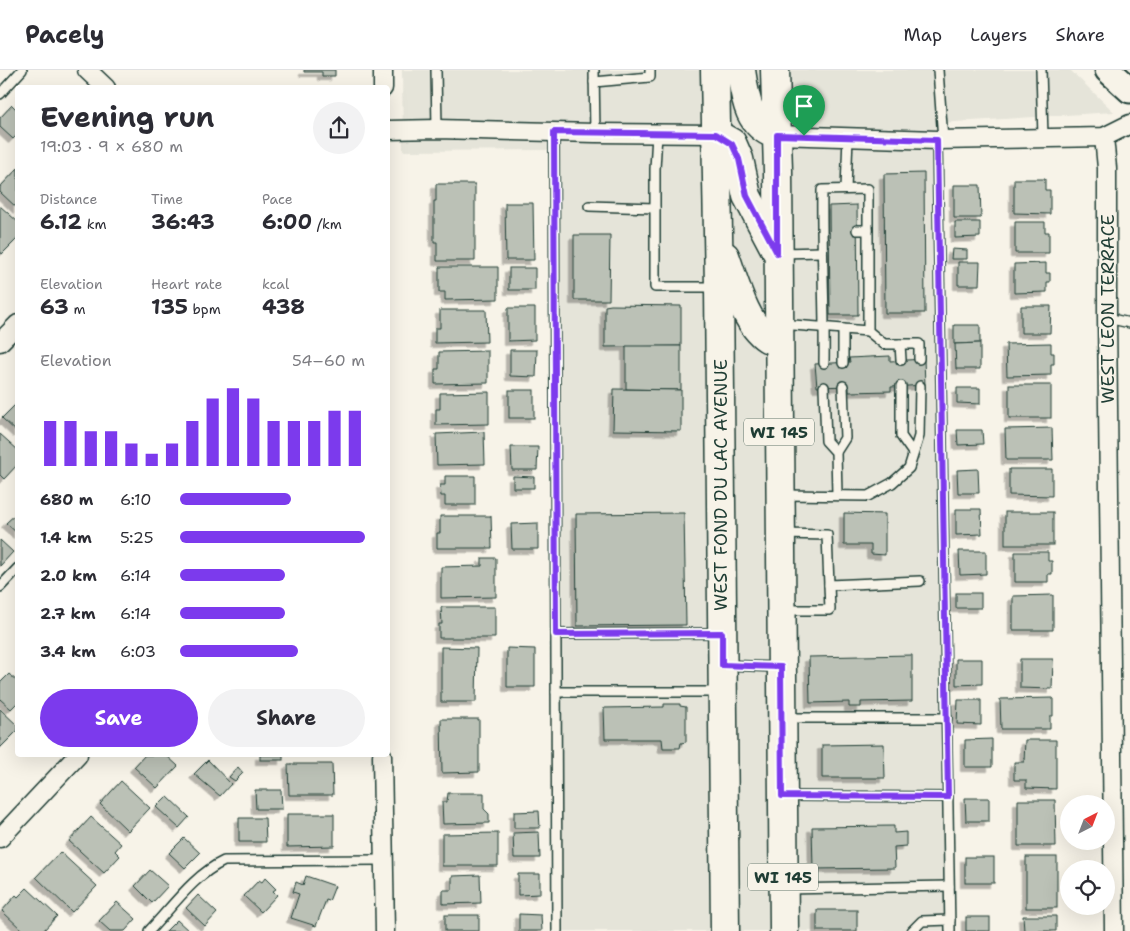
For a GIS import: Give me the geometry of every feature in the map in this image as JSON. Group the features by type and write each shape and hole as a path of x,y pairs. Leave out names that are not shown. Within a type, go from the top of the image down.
{"main road":[{"name":"WEST FOND DU LAC AVENUE","path":"715,70 725,931"},
{"path":"741,70 748,109 758,124 768,132 777,135"},
{"name":"WI 145","path":"774,70 777,135 784,931"},
{"path":"1108,70 1130,90"},
{"path":"716,134 732,144 739,159 747,196 777,253"},
{"path":"718,239 744,307 756,328 769,339 778,332"}],"street":[{"path":"86,70 103,85"},
{"path":"384,70 384,85"},
{"path":"777,135 940,140 1104,137 1130,124"},
{"path":"390,130 437,129 716,134"},
{"name":"WEST LEON TERRACE","path":"1104,137 1107,168 1114,931"},
{"path":"0,342 15,327"},
{"path":"0,838 76,757"},
{"path":"382,757 385,931"}],"lane":[{"path":"0,94 22,70"},
{"path":"436,70 437,129"},
{"path":"594,70 595,133"},
{"path":"594,82 650,77 650,70"},
{"path":"938,70 950,931"},
{"path":"1041,70 1043,137"},
{"path":"554,132 557,931"},
{"path":"657,134 655,287 719,287"},
{"path":"846,189 848,138"},
{"path":"824,363 826,286 822,190 868,189 868,259 863,286 868,331"},
{"path":"589,206 655,208"},
{"path":"857,230 868,230"},
{"path":"777,253 824,257"},
{"path":"858,260 868,259"},
{"path":"1107,318 1130,323"},
{"path":"778,332 824,328 868,331 884,344 919,344 919,359"},
{"path":"843,329 843,363"},
{"path":"900,344 901,360"},
{"path":"837,495 836,452 845,438 843,386"},
{"path":"901,386 901,436 914,453"},
{"path":"780,495 868,496 892,483 909,468 919,436 920,386"},
{"path":"824,387 826,441 836,452"},
{"path":"780,534 827,535 830,610 780,610"},
{"path":"0,587 15,571"},
{"path":"829,585 920,581"},
{"path":"556,634 722,633"},
{"path":"722,665 781,667"},
{"path":"556,692 722,692"},
{"path":"782,718 947,718"},
{"path":"782,796 948,797"},
{"path":"149,931 197,880 224,861 384,860"},
{"path":"783,889 949,886"},
{"path":"912,931 922,921 950,920"}],"shaded area":[{"path":"402,70 1070,70 1114,112 939,123 954,931 556,931 555,150 403,151"}],"building":[{"path":"304,70 335,70 335,76 322,76 322,72 304,72"},
{"path":"12,105 15,108 15,137 13,139 0,127 0,118"},
{"path":"15,171 15,206 0,192 0,187"},
{"path":"924,173 925,313 885,313 884,174"},
{"path":"1014,179 1045,179 1045,190 1050,190 1050,214 1014,213"},
{"path":"436,184 475,184 475,261 437,261 437,242 434,242"},
{"path":"954,185 980,185 981,218 954,218"},
{"path":"505,203 533,203 534,260 506,260"},
{"path":"857,205 858,315 830,315 829,206"},
{"path":"0,206 15,219 15,241 2,254 0,251"},
{"path":"955,222 980,222 980,237 955,238"},
{"path":"1015,222 1045,222 1045,232 1049,232 1049,253 1015,253"},
{"path":"574,235 610,235 609,300 574,300"},
{"path":"952,249 967,250 967,259 951,259"},
{"path":"958,262 980,262 979,285 958,285"},
{"path":"1046,263 1046,273 1050,273 1050,282 1047,282 1047,292 1014,293 1014,264"},
{"path":"439,267 498,267 498,299 445,300 445,292 439,292"},
{"path":"509,268 535,268 535,290 509,290"},
{"path":"605,306 681,306 681,346 605,347"},
{"path":"1021,306 1051,306 1050,333 1021,333"},
{"path":"508,308 535,308 535,340 508,341"},
{"path":"440,310 486,310 487,342 435,343 435,328 440,328"},
{"path":"954,325 980,325 980,343 954,344"},
{"path":"980,343 980,369 956,369 955,344"},
{"path":"1051,343 1051,353 1054,353 1054,364 1051,364 1051,375 1007,376 1006,344"},
{"path":"626,346 681,346 681,390 626,389"},
{"path":"510,350 537,350 536,377 510,376"},
{"path":"488,351 488,383 435,384 435,369 439,369 439,352"},
{"path":"890,356 890,361 924,359 925,385 891,387 891,391 849,392 849,386 817,387 815,364 850,362 849,358"},
{"path":"1009,385 1051,385 1051,418 1009,418"},
{"path":"957,388 980,388 980,404 957,403"},
{"path":"614,389 681,390 681,431 613,430"},
{"path":"509,390 534,390 534,418 509,418"},
{"path":"489,392 489,424 436,425 436,409 440,409 440,393"},
{"path":"15,405 15,430 2,418"},
{"path":"1052,428 1053,460 1006,460 1005,429"},
{"path":"957,430 982,430 983,444 958,445"},
{"path":"484,432 485,464 437,465 436,434"},
{"path":"0,434 15,447 15,467 4,479 0,475"},
{"path":"511,447 538,447 537,470 512,470"},
{"path":"978,469 979,493 958,493 957,470"},
{"path":"1009,469 1052,469 1052,496 1009,495"},
{"path":"445,476 475,476 475,505 445,505 445,496 441,496 440,485 445,485"},
{"path":"513,476 534,477 534,488 513,488"},
{"path":"956,509 981,509 982,534 956,535"},
{"path":"1005,512 1053,512 1053,545 1005,545"},
{"path":"684,513 686,625 577,626 576,514"},
{"path":"844,513 885,514 885,555 871,554 871,545 844,545"},
{"path":"15,515 15,531 6,523"},
{"path":"440,516 491,516 492,548 437,548 437,533 440,533"},
{"path":"538,523 538,549 512,549 511,524"},
{"path":"0,540 13,552 0,566"},
{"path":"959,551 986,551 986,574 960,575"},
{"path":"1015,552 1048,552 1048,561 1052,561 1052,574 1048,574 1048,582 1015,582"},
{"path":"482,558 496,558 496,597 441,598 441,567 482,566"},
{"path":"956,593 981,593 981,608 956,608"},
{"path":"1053,595 1053,630 1013,630 1013,596"},
{"path":"441,607 495,607 495,638 439,638 439,624 442,624"},
{"path":"441,647 477,648 476,702 441,702"},
{"path":"507,648 535,649 535,687 507,687"},
{"path":"912,655 912,701 861,702 861,707 849,707 849,702 810,703 809,657"},
{"path":"956,659 982,659 982,684 956,685"},
{"path":"1020,659 1053,659 1052,689 1020,688"},
{"path":"9,674 15,679 15,705 11,709 0,699 0,683"},
{"path":"1053,698 1053,716 1050,716 1050,729 1001,729 1000,699"},
{"path":"958,700 981,700 981,725 957,724"},
{"path":"664,704 680,704 680,706 686,707 686,742 681,743 680,748 663,748 662,739 605,739 604,708 664,707"},
{"path":"0,709 15,723 15,733 0,748"},
{"path":"441,719 479,719 479,772 442,773"},
{"path":"992,739 992,767 965,767 965,740"},
{"path":"1025,740 1056,740 1056,789 1026,788 1026,780 1014,780 1014,762 1024,762"},
{"path":"884,744 885,778 822,778 822,745"},
{"path":"143,757 168,757 178,766 157,788 134,767"},
{"path":"260,757 283,757 283,760 260,760"},
{"path":"208,760 231,784 220,796 194,774"},
{"path":"288,764 332,764 333,795 289,795"},
{"path":"238,767 243,773 235,781 229,777"},
{"path":"121,781 150,808 128,831 100,804"},
{"path":"255,790 281,790 282,809 256,809"},
{"path":"448,793 484,793 484,809 489,814 489,823 443,824 442,802 447,802"},
{"path":"167,796 189,817 179,828 156,807"},
{"path":"965,798 989,798 989,821 966,821"},
{"path":"1018,800 1055,800 1056,846 1018,846"},
{"path":"539,811 540,828 514,828 514,812"},
{"path":"287,814 334,814 334,846 287,847"},
{"path":"91,817 121,844 115,851 120,856 104,873 69,841"},
{"path":"239,818 265,818 266,842 239,842"},
{"path":"894,826 894,833 906,832 906,846 894,847 895,868 813,869 812,827"},
{"path":"539,832 540,858 514,858 513,833"},
{"path":"498,833 498,866 442,866 442,834"},
{"path":"184,838 200,853 185,868 169,853"},
{"path":"60,852 97,886 72,912 36,877"},
{"path":"965,857 994,857 994,883 965,883"},
{"path":"1026,857 1057,857 1057,908 1026,908"},
{"path":"150,870 168,886 152,903 135,886"},
{"path":"518,874 540,874 540,894 518,895"},
{"path":"480,875 481,903 443,904 443,890 452,890 452,876"},
{"path":"306,876 335,886 329,901 326,900 316,926 291,918 299,894 293,892 296,882 303,885"},
{"path":"265,878 276,889 273,891 277,895 261,912 244,896 259,880 262,882"},
{"path":"27,888 57,916 43,931 23,931 2,911 16,895 18,897"},
{"path":"198,895 217,913 205,926 186,908"},
{"path":"117,902 136,919 125,931 110,931 99,921"},
{"path":"817,910 857,910 857,931 817,931"},
{"path":"519,914 541,915 542,931 519,931"},
{"path":"445,915 479,915 479,931 445,931"},
{"path":"1023,916 1056,916 1056,931 1024,931"},
{"path":"966,917 990,917 990,931 966,931"},
{"path":"177,920 189,931 166,931"}],"route":[{"path":"554,132 716,134 732,144 739,159 747,196 777,253 777,135 804,136 937,140 948,797 782,796 781,667 722,665 722,633 556,634 554,132"}]}
